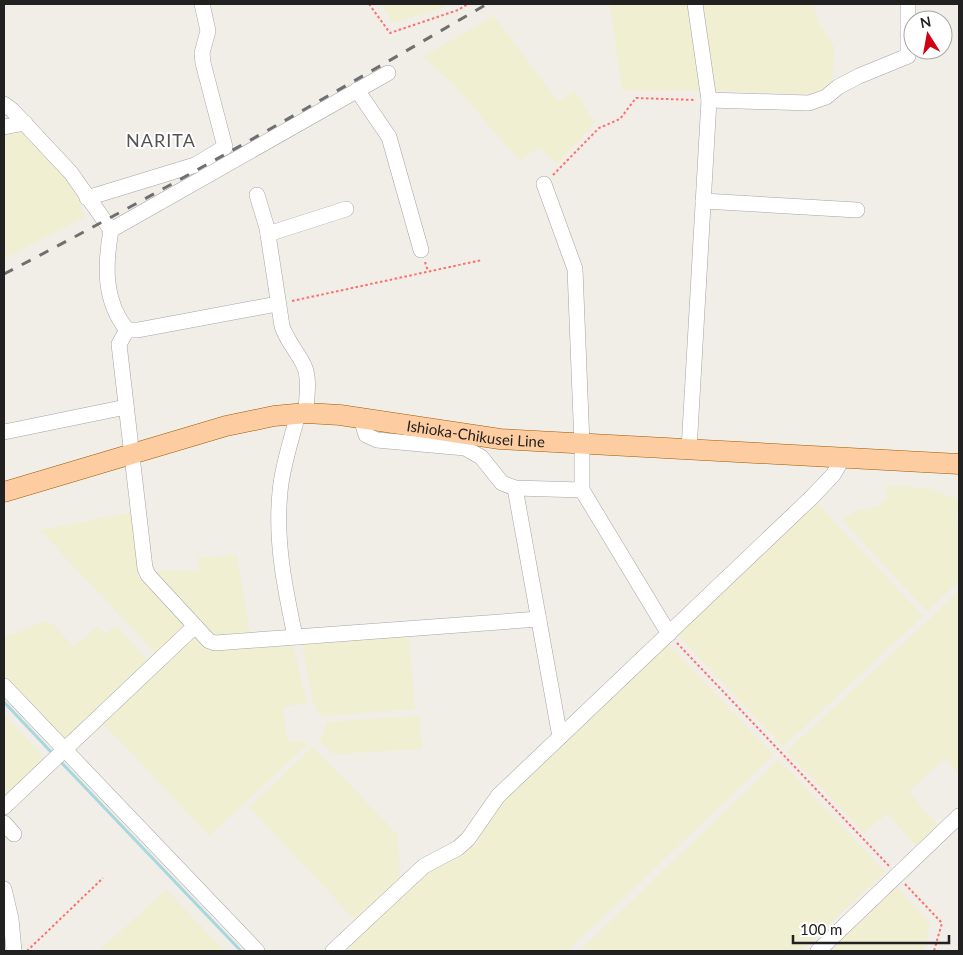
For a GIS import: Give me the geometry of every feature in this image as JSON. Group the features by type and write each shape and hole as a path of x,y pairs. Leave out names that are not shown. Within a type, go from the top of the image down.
{"main road":[{"name":"Ishioka-Chikusei Line","path":"4,492 250,420 302,413 361,418 500,439 582,445 959,464"}],"street":[{"path":"87,198 195,164 225,146 203,63 202,53 208,31 202,4"},
{"path":"689,450 708,100 695,4"},
{"path":"708,100 809,103 826,97 838,87 859,76 908,56 908,4"},
{"path":"111,230 388,73"},
{"path":"357,90 389,137 421,250"},
{"path":"4,104 25,123 70,173 111,230 106,273 109,295 116,315 126,330"},
{"path":"4,127 25,123"},
{"path":"544,184 575,269 582,490 668,634"},
{"path":"257,195 268,234 277,304 285,336 300,359 307,376 302,413 280,490 278,516 282,575 295,636"},
{"path":"703,201 857,210"},
{"path":"268,234 346,210"},
{"path":"126,330 138,330 277,304"},
{"path":"126,330 119,344 145,568 148,575 210,641 215,643 539,620"},
{"path":"4,432 126,407"},
{"path":"361,418 366,435 378,440 465,448 481,457 502,483 515,488 582,490"},
{"path":"333,951 424,866 463,843 498,796 812,497 833,475 843,458"},
{"path":"515,488 560,737"},
{"path":"4,807 195,626"},
{"path":"4,686 59,755 257,951"},
{"path":"818,951 959,816"},
{"path":"4,823 14,834"},
{"path":"4,889 11,919 14,951"}],"path":[{"path":"369,4 390,33 458,10 468,4"},
{"path":"544,184 599,128 620,119 636,98 708,100"},
{"path":"277,304 482,260"},
{"path":"668,634 942,923 934,951"},
{"path":"27,951 103,878"}],"green space":[{"path":"381,4 449,4 442,8 393,23"},
{"path":"610,4 689,4 701,91 622,90"},
{"path":"702,4 813,4 820,25 835,48 832,80 814,95 715,90"},
{"path":"494,16 558,101 575,91 595,123 557,164 539,147 520,161 450,81 422,57"},
{"path":"22,132 64,174 77,192 84,217 4,259 4,135"},
{"path":"888,486 929,488 959,500 959,513 956,517 959,530 959,581 927,611 842,520 854,512 879,506 888,497 885,488"},
{"path":"817,503 923,616 783,747 677,634"},
{"path":"134,512 141,573 190,625 157,655 40,530"},
{"path":"237,555 250,635 219,638 210,636 149,571 199,571 197,558"},
{"path":"959,592 959,775 945,758 909,792 938,826 916,846 887,813 864,833 787,751"},
{"path":"46,621 51,623 74,647 98,626 106,634 113,628 118,628 149,661 65,742 4,678 4,637"},
{"path":"197,634 292,641 307,702 283,707 287,741 306,742 308,744 209,836 103,723"},
{"path":"408,635 415,709 324,716 317,712 312,698 302,643"},
{"path":"667,643 774,755 567,951 341,951 428,870 475,845 497,805"},
{"path":"4,715 44,757 4,797"},
{"path":"419,716 422,749 333,754 320,741 327,722"},
{"path":"313,747 398,835 400,878 355,920 249,807"},
{"path":"779,759 885,872 801,951 580,951"},
{"path":"897,887 930,924 924,951 829,951"},
{"path":"166,890 225,951 99,951"}],"waterway":[{"path":"4,702 53,754"},
{"path":"59,760 241,951"}],"railway":[{"path":"4,274 187,176 487,4"}],"district":[{"name":"NARITA","path":"161,140"}]}
